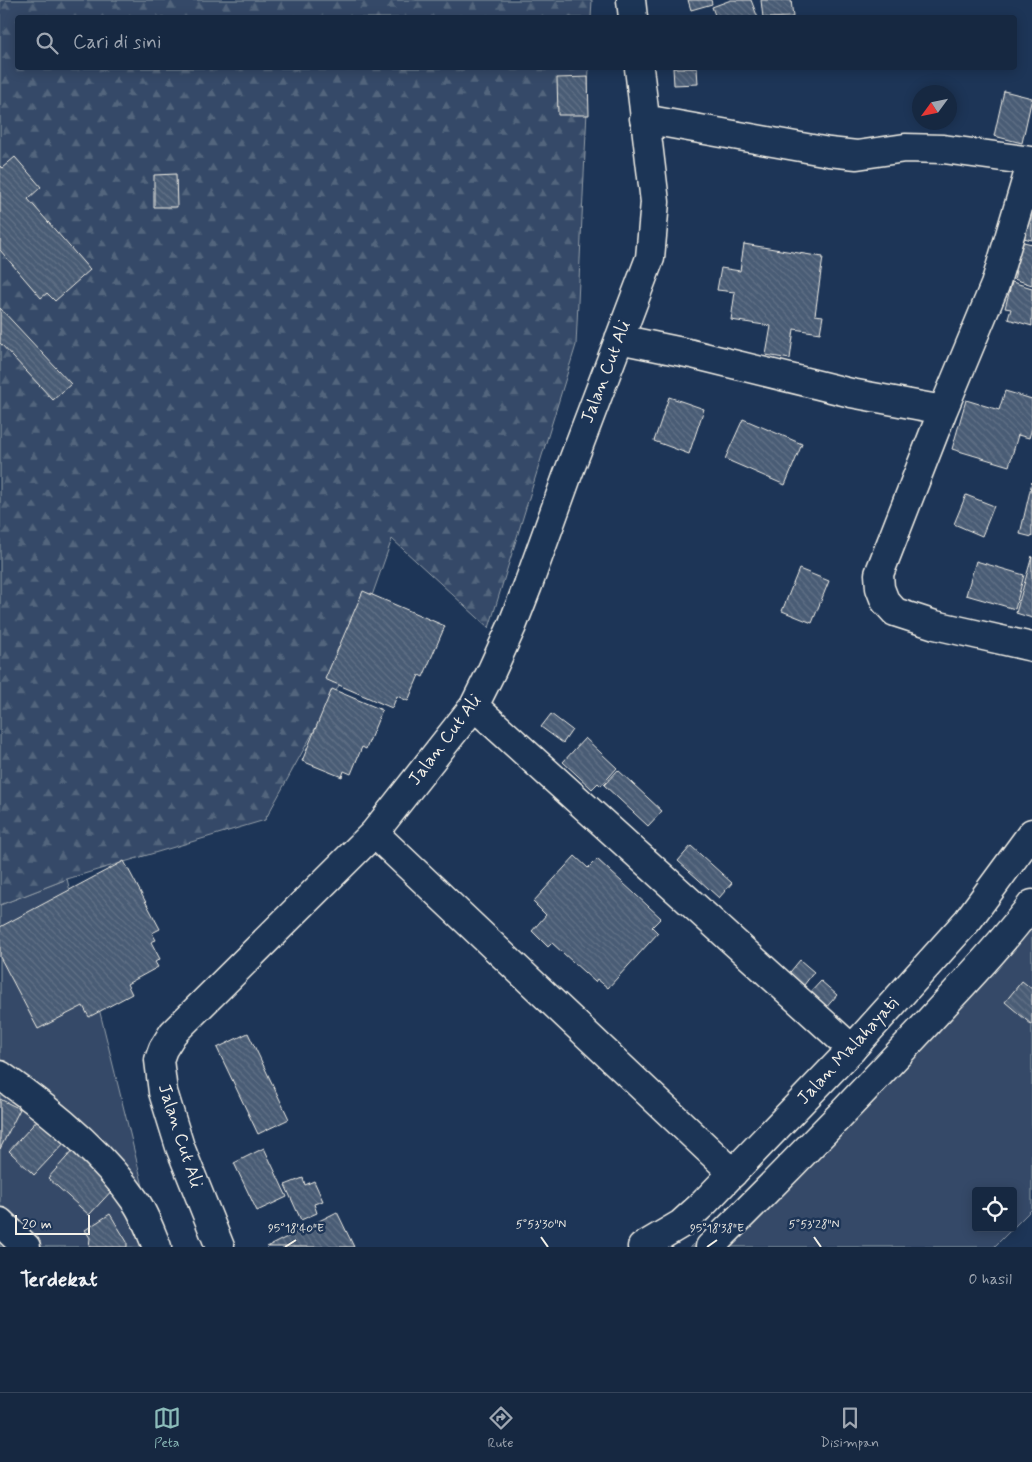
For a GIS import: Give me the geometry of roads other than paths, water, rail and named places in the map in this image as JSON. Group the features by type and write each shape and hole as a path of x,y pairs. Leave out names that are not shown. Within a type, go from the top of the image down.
{"street":[{"path":"631,0 633,15"},
{"name":"Jalan Cut Ali","path":"220,1247 180,1146 163,1092 159,1060 161,1054 173,1033 374,833 474,706 492,670 515,618 650,258 655,202 639,70"},
{"path":"644,119 829,152 857,155 905,148 944,149 1032,161 995,285 943,410 879,574 880,588 885,601 895,612 912,619 1032,647"},
{"path":"619,338 851,393 943,410"},
{"path":"474,706 852,1049"},
{"path":"374,833 733,1172"},
{"name":"Jalan Malahayati","path":"642,1247 681,1224 703,1204 852,1049 968,920 1032,833"},
{"path":"710,1247 880,1074 1010,933 1032,904"},
{"path":"0,1075 31,1096 103,1162 137,1203 157,1247"},
{"path":"0,1222 26,1247"}]}
